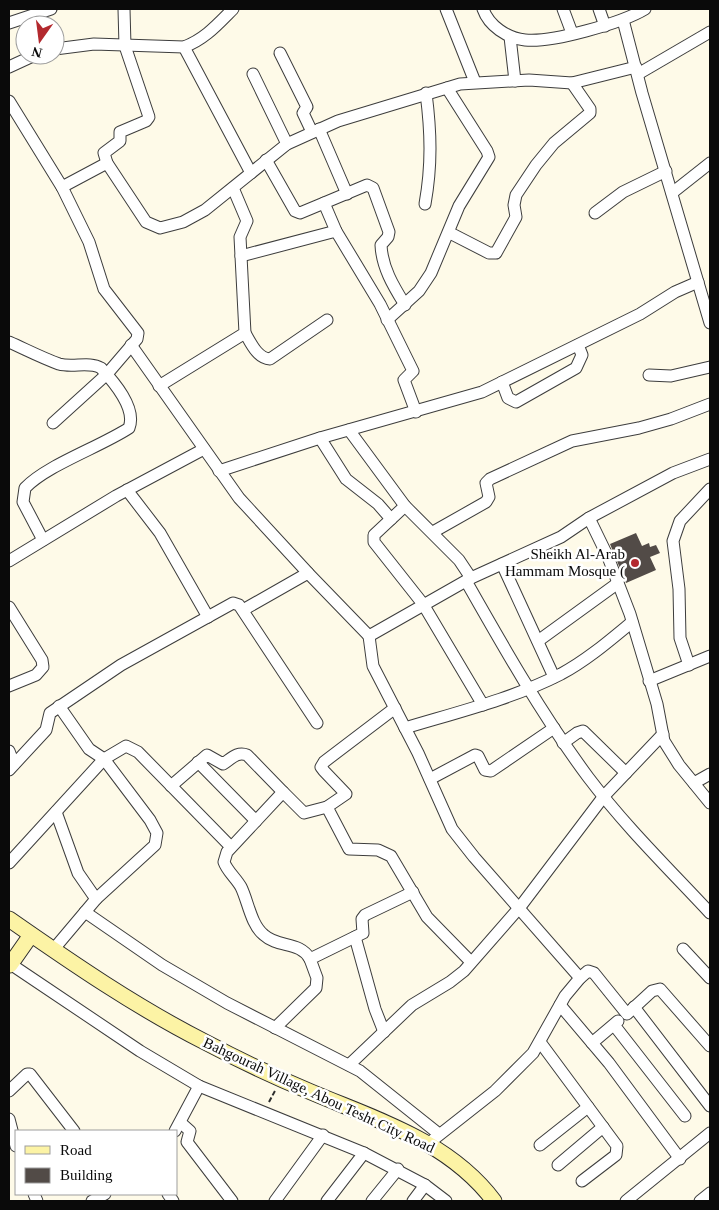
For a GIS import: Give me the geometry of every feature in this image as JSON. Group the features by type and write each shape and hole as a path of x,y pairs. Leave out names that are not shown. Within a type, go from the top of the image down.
{"street":[{"path":"9,23 51,9"},
{"path":"124,9 124,46 149,117 146,121 120,132 120,141 104,153 107,163 146,222 157,228 183,222 205,210 287,144 338,121 426,93 475,82 572,83 637,70 706,35 710,47"},
{"path":"65,48 94,44 184,47 198,42 210,33 233,9"},
{"path":"446,9 475,82"},
{"path":"483,9 496,28 510,37 525,40 605,26 623,20 642,9"},
{"path":"563,9 572,33"},
{"path":"599,9 605,26"},
{"path":"623,20 710,323"},
{"path":"510,37 515,81"},
{"path":"184,47 251,173"},
{"path":"280,53 307,107 303,114 315,131 347,194"},
{"path":"253,74 287,144"},
{"path":"450,233 489,253 496,253 516,217 514,205 516,195 536,165 554,143 590,113 572,83"},
{"path":"388,320 419,291 431,273 450,233 459,206 489,157 488,151 447,88"},
{"path":"425,204 432,150 426,93"},
{"path":"9,101 62,187 89,242 104,289 138,331 138,337 107,374 53,423"},
{"path":"266,160 295,211 300,213 369,185 373,188 389,232 388,237 381,245 384,265 388,277 405,306"},
{"path":"62,187 107,163"},
{"path":"672,193 710,163"},
{"path":"595,214 623,192 666,171"},
{"path":"233,188 247,221 240,233 245,333 258,353 262,357 270,359 327,320"},
{"path":"324,203 336,231 388,320 413,371 404,380 416,412"},
{"path":"241,256 336,231"},
{"path":"219,472 320,438 482,392 640,314 675,292 698,282"},
{"path":"160,386 245,333"},
{"path":"9,342 59,364 70,366 94,364 107,374 128,407 131,423 129,428 116,436 38,477 25,488 23,502 42,540"},
{"path":"131,345 239,498 369,636 371,659 430,779 452,829 474,857 580,978"},
{"path":"502,382 508,398 516,402 576,368 582,355 578,345"},
{"path":"649,376 671,376 710,367"},
{"path":"433,532 486,502 489,497 486,483 490,479 536,456 572,441 647,426 710,404"},
{"path":"349,430 405,506 459,560 529,689 564,743 604,796 645,844 710,913"},
{"path":"320,438 346,479 378,504 391,519"},
{"path":"9,561 127,490 204,449"},
{"path":"369,636 468,579 561,537 589,518 673,473 710,459"},
{"path":"689,665 680,638 679,589 673,541 680,521 710,489"},
{"path":"127,490 160,533 208,616"},
{"path":"405,506 374,535 374,542 423,604 483,705"},
{"path":"589,518 618,583 632,622 668,749 710,803"},
{"path":"502,564 554,677"},
{"path":"243,610 308,573"},
{"path":"538,641 618,583"},
{"path":"12,767 46,730 48,717 59,706 121,665 233,604 239,605 243,610 317,723"},
{"path":"9,607 42,660 43,667 40,673 9,686"},
{"path":"405,728 529,689 554,677 602,647 632,622"},
{"path":"649,681 710,656"},
{"path":"53,950 96,900 155,845 157,833 155,827 131,792 104,759 89,749 59,706"},
{"path":"171,786 207,755 223,764 238,754 247,755 304,813 327,807 346,794 324,770 322,764 329,756 395,708"},
{"path":"430,779 475,755 478,756 485,770 491,770 554,728"},
{"path":"564,743 577,732 583,731 626,773"},
{"path":"349,1065 412,1005 450,982 471,962 520,908 604,796 663,734"},
{"path":"9,864 104,759 129,746 138,752 232,847"},
{"path":"9,751 12,767"},
{"path":"198,762 256,821"},
{"path":"694,783 710,774"},
{"path":"275,1028 316,988 317,978 310,959 303,950 270,940 259,930 240,886 224,864 224,858 283,792"},
{"path":"327,807 349,849 378,850 388,854 427,917 471,962"},
{"path":"56,812 78,873 96,900"},
{"path":"310,959 363,933 362,919 365,915 412,892"},
{"path":"85,912 162,965 275,1028 360,1071 434,1139 495,1091 533,1053 560,1005 580,978 588,971 594,973 631,1011 710,1106"},
{"name":"Bahgourah Village, Abou Tesht City Road","path":"9,919 53,950 152,1013 204,1042 281,1079 434,1139 470,1173 494,1201"},
{"path":"31,935 10,964 140,1051 200,1086 323,1135 398,1169 425,1185 446,1201"},
{"path":"355,937 374,1009 384,1032"},
{"path":"683,949 710,978"},
{"path":"592,1043 652,991 660,989 710,1046"},
{"path":"560,1005 592,1043 680,1159"},
{"path":"614,1025 685,1116"},
{"path":"540,1042 617,1146 617,1152 582,1181"},
{"path":"9,1091 27,1074 30,1074 73,1130"},
{"path":"200,1086 178,1127 190,1131 187,1142 232,1201"},
{"path":"540,1145 588,1107"},
{"path":"9,1119 15,1142"},
{"path":"558,1165 603,1127"},
{"path":"626,1201 710,1133"},
{"path":"275,1201 323,1135"},
{"path":"326,1201 364,1153"},
{"path":"372,1201 398,1169"},
{"path":"413,1201 425,1185"},
{"path":"700,1201 710,1193"},
{"path":"92,1201 103,1195"}],"path":[{"path":"264,1111 281,1079"}],"building":[{"name":"Sheikh Al-Arab Hammam Mosque (","path":"636,533 642,546 649,543 650,547 656,545 660,553 650,557 656,570 626,583 610,544"}],"place":[{"name":"Sheikh Al-Arab Hammam Mosque (","path":"635,563"}]}
